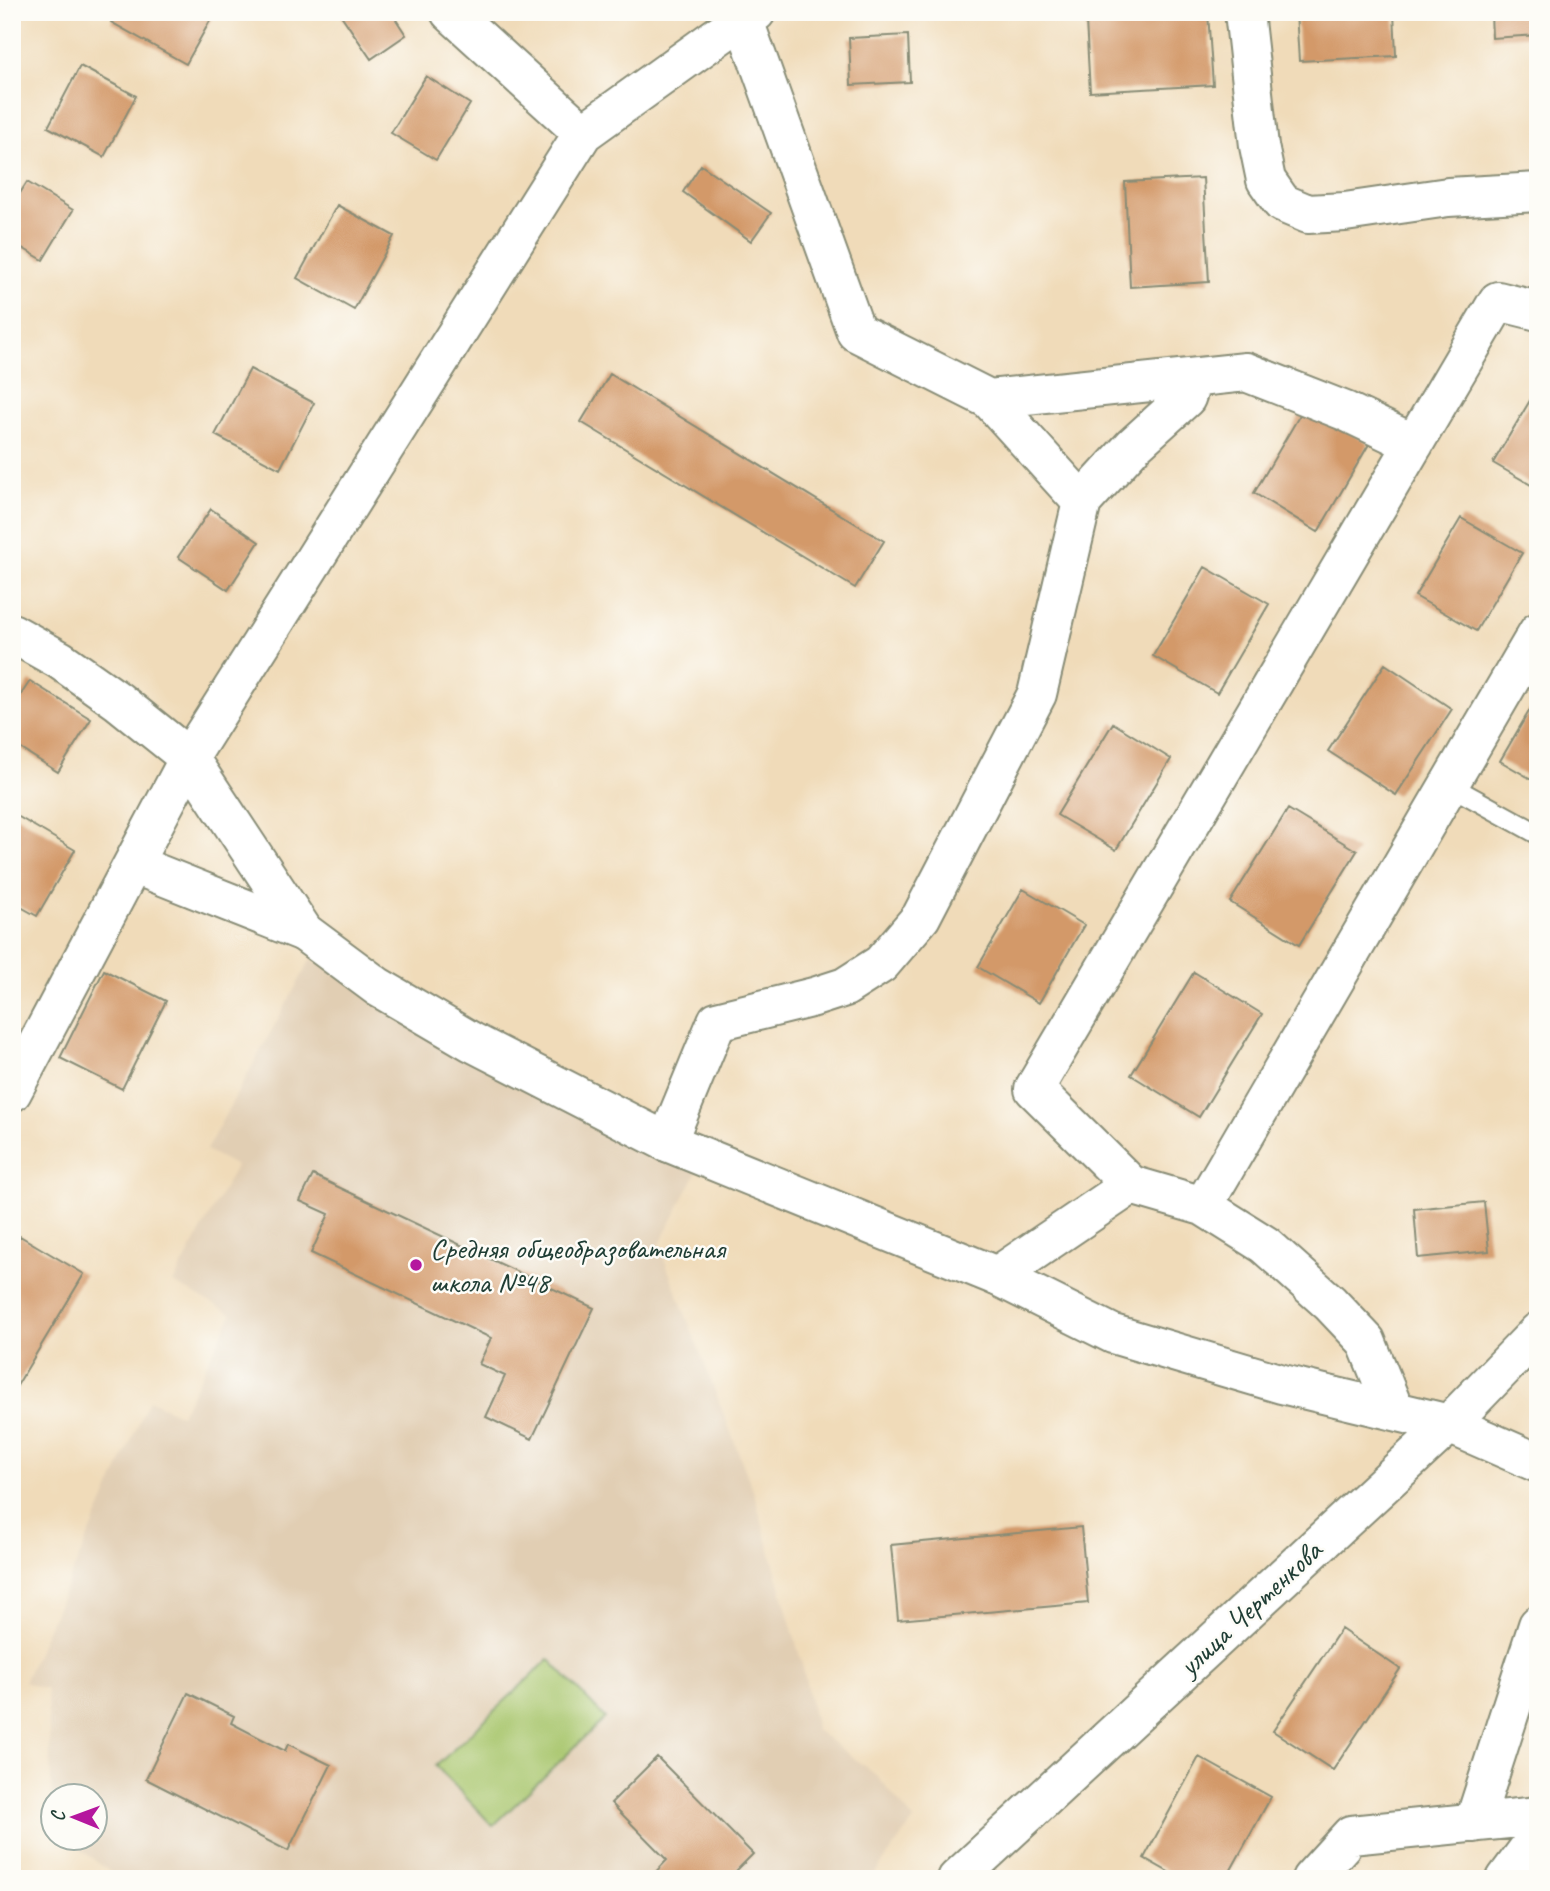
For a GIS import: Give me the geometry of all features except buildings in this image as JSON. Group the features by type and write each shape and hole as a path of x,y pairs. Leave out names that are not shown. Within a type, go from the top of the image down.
{"street":[{"path":"450,12 583,133"},
{"path":"1244,12 1259,146 1266,180 1282,203 1308,214 1333,213 1448,197 1538,192"},
{"path":"12,1092 189,758 583,133 749,15 856,332 989,399 1082,502"},
{"path":"1394,1410 1366,1341 1331,1303 1265,1245 1203,1206 1131,1185 1034,1089 1498,301 1538,311"},
{"path":"989,399 1246,372 1345,411 1414,444"},
{"path":"667,1142 717,1021 845,987 881,964 921,917 1037,694 1082,502 1134,445 1186,398 1193,378"},
{"path":"1203,1206 1538,632"},
{"path":"12,633 69,667 118,701 189,758 304,932"},
{"path":"133,864 304,932 379,987 472,1042 667,1142 997,1276 1114,1334 1282,1384 1449,1424 1538,1463"},
{"path":"997,1276 1131,1185"},
{"name":"улица Чертенкова","path":"957,1879 1449,1424 1538,1332"},
{"path":"1474,1823 1538,1625"},
{"path":"1311,1879 1351,1835 1538,1816"},
{"path":"1506,1879 1538,1836"}],"lane":[{"path":"1449,785 1538,834"}],"shaded area":[{"path":"311,959 701,1163 659,1246 753,1490 802,1664 816,1730 876,1775 914,1820 871,1879 119,1879 85,1853 108,1853 108,1783 51,1783 47,1690 24,1682 149,1400 181,1415 232,1314 173,1283 236,1166 206,1150"}],"green space":[{"path":"549,1659 605,1718 493,1826 436,1766"}],"place":[{"name":"Средняя общеобразовательная школа №48","path":"416,1265"}]}
